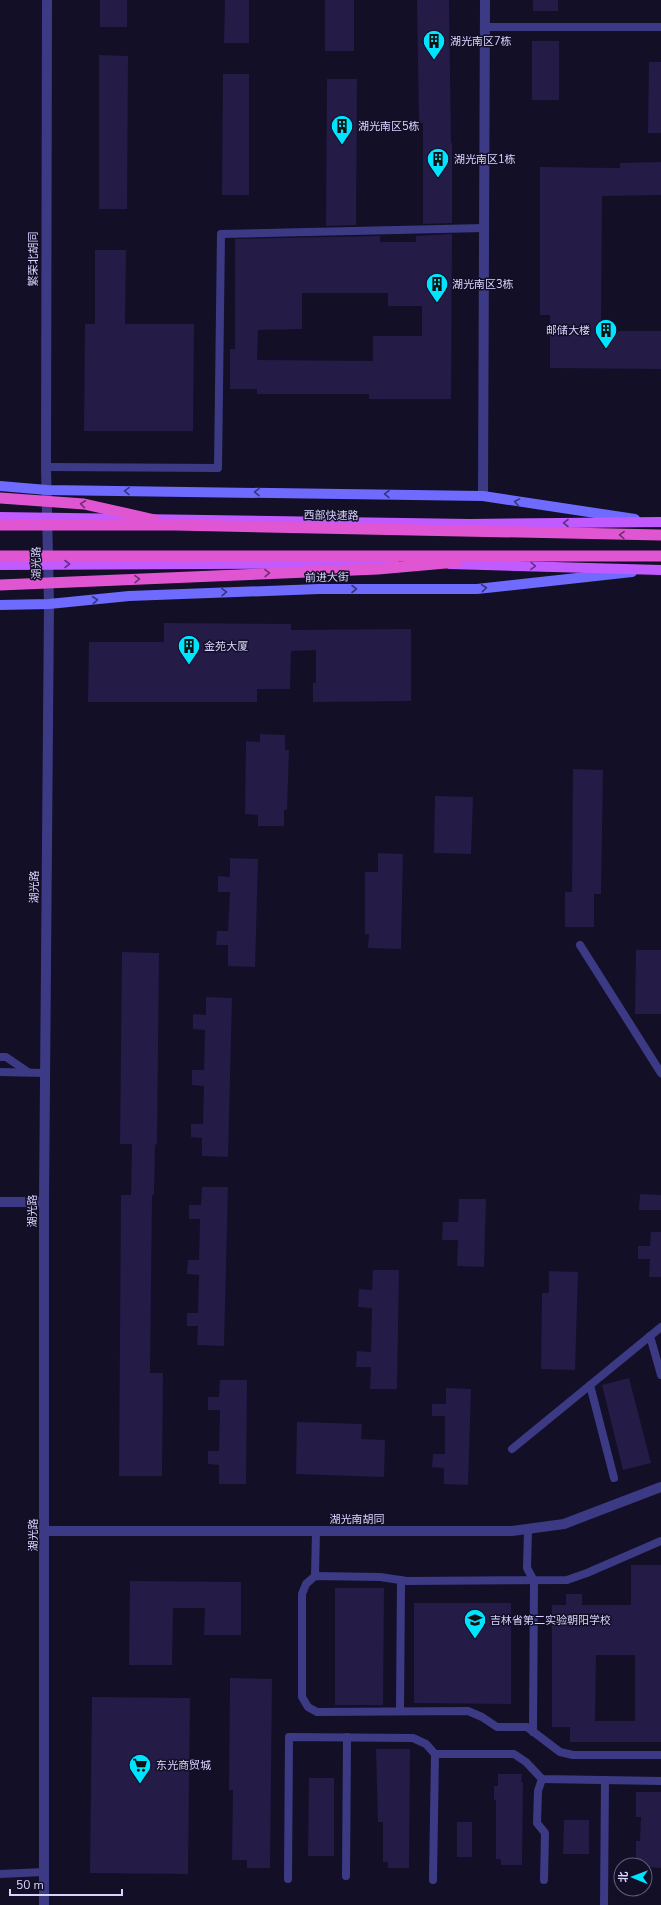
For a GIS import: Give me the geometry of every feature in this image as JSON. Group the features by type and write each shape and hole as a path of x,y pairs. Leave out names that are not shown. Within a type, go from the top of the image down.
{"highway":[{"path":"0,498 84,504 175,524"},
{"name":"西部快速路","path":"0,525 175,524 661,536"},
{"path":"0,556 661,556"},
{"path":"0,585 378,569 538,556"}],"main road":[{"path":"0,486 47,490 483,496 657,522"},
{"path":"0,517 470,524 657,522"},
{"name":"前进大街","path":"0,564 484,564 658,570"},
{"name":"前进大街","path":"0,605 49,604 129,596 320,589 477,589 658,570"}],"street":[{"name":"繁荣北胡同","path":"47,0 47,517"},
{"path":"483,496 485,0"},
{"name":"湖光路","path":"44,1905 44,1202 49,604 47,517"},
{"path":"0,1202 44,1202"},
{"name":"湖光南胡同","path":"45,1531 512,1531 564,1524 661,1487"}],"lane":[{"path":"485,27 661,27"},
{"path":"46,468 218,468 221,234 484,228"},
{"path":"580,944 661,1073"},
{"path":"0,1057 6,1057 29,1072"},
{"path":"0,1072 45,1073"},
{"path":"512,1449 661,1327"},
{"path":"650,1336 661,1375"},
{"path":"590,1385 614,1478"},
{"path":"528,1529 527,1568 534,1581 533,1732"},
{"path":"315,1576 316,1531"},
{"path":"661,1541 567,1580 401,1580 380,1577 315,1576 306,1584 302,1594 302,1697 308,1707 317,1712 468,1711 482,1717 497,1727 527,1727 560,1752 573,1755 661,1755"},
{"path":"400,1712 401,1580"},
{"path":"288,1879 290,1737 348,1737 413,1738 426,1744 435,1754 433,1880"},
{"path":"346,1876 348,1737"},
{"path":"435,1754 514,1754 526,1762 542,1779 661,1781"},
{"path":"542,1779 538,1791 537,1823 545,1832 544,1880"},
{"path":"604,1905 605,1780"},
{"path":"0,1874 44,1872"}],"building":[{"path":"100,0 127,0 127,27 100,27"},
{"path":"225,0 249,0 249,43 224,43"},
{"path":"325,0 354,0 354,51 325,51"},
{"path":"417,0 449,0 452,223 423,224 423,123 419,123"},
{"path":"533,0 558,0 558,11 533,11"},
{"path":"532,41 559,41 559,100 532,100"},
{"path":"99,55 128,56 127,209 99,209"},
{"path":"649,62 661,62 661,133 648,133"},
{"path":"223,74 249,74 249,195 222,195"},
{"name":"湖光南区5栋","path":"327,79 357,79 356,225 326,226"},
{"path":"661,162 661,195 602,196 601,331 661,331 661,369 550,368 550,315 540,315 540,167 620,168 620,163"},
{"path":"452,234 451,399 369,399 369,394 257,394 257,389 230,389 230,349 235,349 235,239 380,236 380,242 416,242 416,236","holes":["302,293 388,293 388,306 422,306 422,336 373,336 373,361 257,360 258,330 302,329"]},
{"path":"95,250 126,250 125,324 194,324 193,431 84,431 85,324 95,324"},
{"name":"金苑大厦","path":"164,623 291,624 291,630 411,629 411,701 313,702 313,683 316,683 316,650 291,651 290,689 257,689 257,702 88,702 89,642 164,642"},
{"path":"260,734 285,735 285,750 289,750 287,810 284,810 284,826 258,826 258,815 245,814 246,741 260,742"},
{"path":"573,769 603,770 601,894 594,894 594,927 565,927 565,892 572,892"},
{"path":"435,796 473,797 471,854 434,853"},
{"path":"378,853 403,854 401,949 368,948 369,934 365,934 365,872 378,872"},
{"path":"230,858 258,859 255,967 228,966 228,945 216,945 217,931 228,931 230,892 218,892 218,876 230,877"},
{"path":"636,950 661,950 661,1014 635,1014"},
{"path":"122,952 159,953 157,1145 155,1144 154,1195 152,1195 150,1373 163,1373 162,1476 119,1476 121,1195 131,1195 132,1144 120,1144"},
{"path":"206,997 232,998 228,1157 202,1156 202,1138 191,1137 191,1124 203,1124 204,1086 192,1085 192,1070 204,1070 205,1030 193,1029 193,1014 206,1015"},
{"path":"202,1187 228,1187 224,1346 197,1345 198,1326 187,1326 187,1313 198,1313 199,1275 187,1274 188,1260 199,1260 200,1219 189,1219 189,1205 201,1205"},
{"path":"640,1194 661,1195 661,1210 639,1210"},
{"path":"459,1199 486,1199 484,1267 457,1266 458,1240 442,1240 443,1222 458,1222"},
{"path":"651,1232 661,1232 661,1277 649,1277 650,1259 638,1259 638,1246 650,1246"},
{"path":"373,1270 399,1270 397,1389 370,1389 371,1367 356,1367 357,1351 371,1352 372,1308 358,1307 359,1289 372,1290"},
{"path":"549,1271 578,1272 575,1370 541,1369 542,1293 549,1293"},
{"path":"629,1378 651,1463 623,1470 602,1385"},
{"path":"220,1380 247,1380 246,1484 219,1484 219,1465 208,1464 208,1451 219,1451 220,1410 208,1410 208,1397 219,1397"},
{"path":"446,1388 471,1389 468,1485 444,1484 444,1468 432,1467 433,1454 445,1454 445,1416 432,1416 432,1404 446,1404"},
{"path":"297,1422 362,1424 361,1439 385,1440 384,1477 296,1474"},
{"path":"631,1565 661,1565 661,1742 570,1742 570,1727 552,1727 552,1605 566,1605 566,1594 582,1594 582,1605 631,1605","holes":["596,1655 635,1655 635,1721 595,1721"]},
{"path":"130,1581 241,1582 241,1635 204,1635 205,1608 173,1608 172,1665 129,1665"},
{"path":"335,1588 384,1588 383,1705 335,1705"},
{"path":"414,1603 511,1603 511,1704 414,1703"},
{"path":"230,1678 272,1679 270,1868 247,1868 247,1860 232,1860 233,1790 229,1790"},
{"name":"东光商贸城","path":"92,1697 190,1698 188,1874 90,1873"},
{"path":"376,1749 410,1749 409,1868 388,1868 388,1862 383,1862 383,1822 378,1822"},
{"path":"498,1774 522,1774 522,1865 501,1865 501,1859 496,1859 496,1800 494,1800 494,1786 498,1786"},
{"path":"309,1778 334,1778 334,1856 308,1856"},
{"path":"636,1792 661,1792 661,1868 653,1868 653,1857 636,1857 636,1841 640,1841 641,1817 636,1817"},
{"path":"564,1820 589,1820 589,1854 563,1854"},
{"path":"457,1822 472,1822 472,1857 457,1857"}],"place":[{"name":"湖光南区7栋","path":"434,60"},
{"name":"湖光南区5栋","path":"342,146"},
{"name":"湖光南区1栋","path":"438,178"},
{"name":"湖光南区3栋","path":"437,304"},
{"name":"邮储大楼","path":"606,350"},
{"name":"金苑大厦","path":"189,666"},
{"name":"吉林省第二实验朝阳学校","path":"475,1640"},
{"name":"东光商贸城","path":"140,1784"}]}
